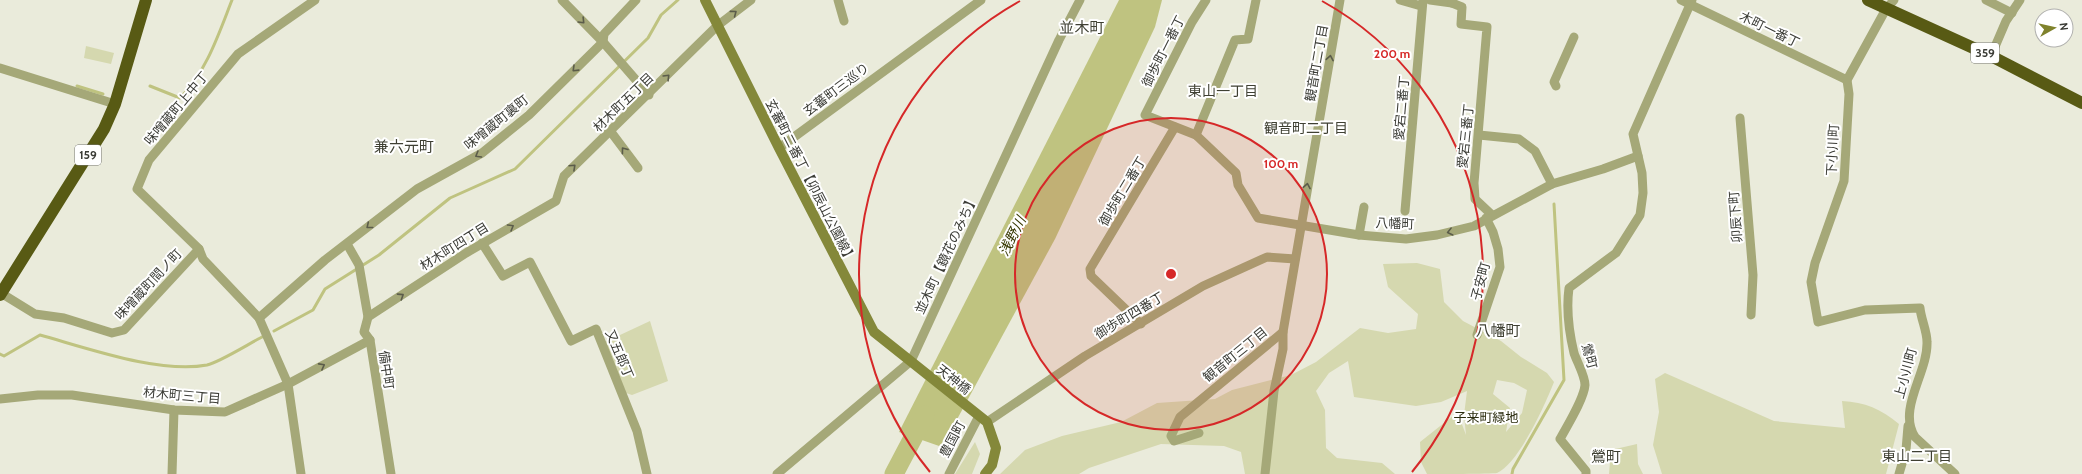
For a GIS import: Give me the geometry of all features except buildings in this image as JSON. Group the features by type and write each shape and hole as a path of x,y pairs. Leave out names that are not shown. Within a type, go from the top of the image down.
{"highway":[{"name":"159","path":"0,294 104,129 115,104 146,0"},
{"name":"359","path":"1868,0 1890,5 2082,103"}],"street":[{"name":"味噌蔵町上中丁","path":"199,249 137,189 149,160 238,54 315,0"},
{"path":"562,0 603,42 649,95"},
{"name":"味噌蔵町裏町","path":"259,318 325,260 416,188 482,153 528,115 603,42 604,34 636,0"},
{"name":"玄蕃町二番丁【卯辰山公園線】","path":"706,0 717,26 874,332 915,365"},
{"name":"材木町五丁目","path":"556,201 564,176 649,95 717,26 751,0"},
{"path":"838,0 844,22"},
{"name":"玄蕃町三巡り","path":"779,148 981,0"},
{"name":"並木町【鏡花のみち】","path":"777,474 915,365 1059,40 1080,0"},
{"name":"御歩町一番丁","path":"1175,127 1145,115 1192,22 1206,0"},
{"path":"1175,127 1196,135 1235,40 1248,39 1256,0"},
{"name":"観音町二丁目","path":"1300,224 1340,0"},
{"path":"1400,0 1422,3"},
{"path":"1430,0 1453,2"},
{"name":"木町一番丁","path":"1681,0 1691,2 1847,80"},
{"path":"1986,0 2012,13"},
{"path":"1991,56 2020,0"},
{"name":"愛宕三番丁","path":"1453,2 1462,7 1461,24 1487,27 1479,135 1474,178 1474,195 1475,199 1489,216"},
{"path":"1638,156 1633,134 1691,2"},
{"name":"愛宕二番丁","path":"1404,211 1422,3"},
{"path":"1847,80 1890,5"},
{"path":"1556,86 1554,82 1574,37"},
{"path":"1,68 115,104"},
{"name":"下小川町","path":"1847,80 1849,94 1844,181 1815,263 1812,282 1818,322 1865,310 1920,308"},
{"name":"卯辰下町","path":"1740,118 1752,271 1751,314"},
{"name":"御歩町二番丁","path":"1141,324 1091,276 1090,269 1175,127"},
{"path":"611,132 638,168"},
{"name":"八幡町","path":"1196,135 1236,173 1238,186 1258,218 1359,235 1406,239 1437,235 1474,226 1489,216 1552,184 1638,156"},
{"path":"1479,135 1519,139 1535,151 1552,184"},
{"name":"鶯町","path":"1586,474 1586,471 1560,439 1578,406 1585,385 1574,352 1567,307 1570,288 1616,253 1640,215 1643,193 1642,173 1638,156"},
{"name":"材木町四丁目","path":"368,317 482,243 556,201"},
{"path":"1359,235 1364,207"},
{"name":"子安町","path":"1477,335 1500,267 1498,248 1489,216"},
{"name":"観音町三丁目","path":"1199,433 1174,441 1171,436 1180,417 1283,332 1300,224"},
{"name":"又五郎丁","path":"482,243 503,276 530,262 571,341 596,328 637,430 647,474"},
{"name":"備中町","path":"346,244 359,268 368,317 364,332 370,340 391,474"},
{"path":"199,249 203,259 259,318 288,384 301,474"},
{"name":"味噌蔵町間ノ町","path":"0,294 35,314 64,318 112,333 124,330 199,249"},
{"name":"御歩町四番丁","path":"980,416 1141,324 1203,286 1267,257 1294,259"},
{"name":"上小川町","path":"1920,308 1927,342 1923,368 1908,410 1910,430 1915,437 1955,474"},
{"path":"1265,474 1274,391 1283,349 1283,332"},
{"name":"材木町三丁目","path":"0,399 38,395 72,395 174,410 225,412 288,384 370,340"},
{"name":"天神橋","path":"915,365 980,416"},
{"path":"172,474 174,410"},
{"path":"1899,474 1908,434 1908,410"},
{"path":"980,416 996,448 992,465 985,474"},
{"name":"豊国町","path":"948,474 980,416"}],"green space":[{"path":"86,46 114,53 111,64 84,58"},
{"name":"子来町緑地","path":"1417,263 1440,269 1444,302 1463,321 1501,341 1521,357 1547,373 1554,382 1538,418 1522,446 1514,458 1497,473 1427,474 1421,462 1420,442 1454,415 1460,419 1466,435 1464,415 1467,391 1441,402 1416,406 1354,397 1348,361 1329,373 1316,391 1325,410 1326,448 1337,458 1382,463 1395,474 1245,474 1241,452 1224,446 1161,444 1089,468 1079,474 1000,474 1025,450 1062,436 1121,422 1157,403 1215,399 1232,390 1291,375 1316,362 1360,328 1388,333 1416,329 1418,314 1388,287 1383,264","holes":["1497,380 1514,383 1527,390 1522,413 1506,432 1510,408 1493,394"]},
{"path":"650,321 668,381 632,395 626,393 605,342"},
{"path":"1665,373 1774,421 1845,428 1842,401 1858,403 1879,410 1899,424 1886,474 1662,474 1653,445 1659,412 1655,379"},
{"path":"975,442 980,454 972,474 955,474"},
{"path":"1637,444 1638,464 1643,474 1609,474 1611,450"}],"water":[{"path":"1119,0 1162,0 1155,27 1055,239 942,447 899,432"}],"waterway":[{"path":"150,86 180,98 197,77 211,52 232,0"},
{"path":"274,331 313,310 325,289 379,255 450,198 515,169 648,38 661,15 678,0"},
{"path":"77,86 103,94"},
{"path":"1512,474 1513,469 1564,380 1554,204"},
{"path":"0,354 4,356 40,335 101,353 146,363 188,367 213,363 264,336"},
{"name":"浅野川","path":"894,474 925,415"}],"district":[{"name":"並木町","path":"1082,28"},
{"name":"東山一丁目","path":"1223,91"},
{"name":"観音町二丁目","path":"1306,128"},
{"name":"兼六元町","path":"404,147"},
{"name":"八幡町","path":"1498,331"},
{"name":"東山二丁目","path":"1917,456"},
{"name":"鶯町","path":"1606,457"}]}
